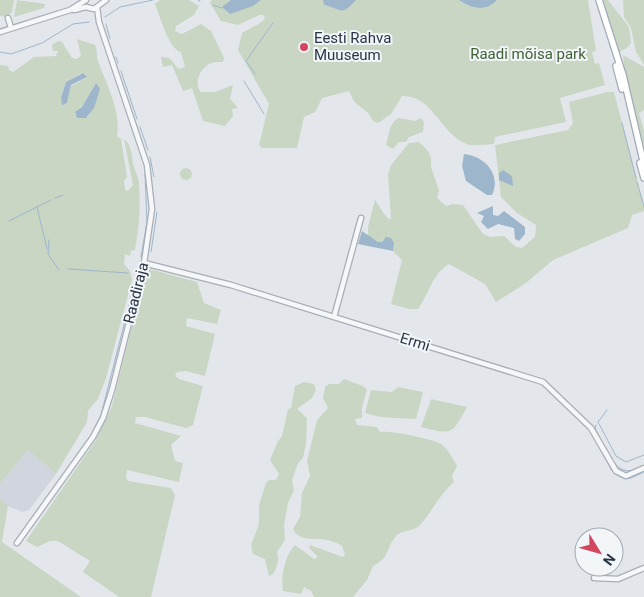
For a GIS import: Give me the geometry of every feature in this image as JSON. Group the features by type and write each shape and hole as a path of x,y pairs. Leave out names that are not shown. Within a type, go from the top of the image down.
{"main road":[{"path":"599,0 626,86 644,166 644,178"},
{"path":"610,32 609,38 644,166"}],"street":[{"path":"70,10 86,0"},
{"name":"Raadiraja","path":"17,543 100,426 112,390 144,263 151,224 150,177 142,149 99,22 86,0"},
{"path":"0,32 70,10 90,8 106,0"},
{"name":"Raadiraja","path":"98,4 99,22"},
{"path":"8,18 12,28"},
{"path":"334,317 361,218"},
{"name":"Ermi","path":"144,263 231,285 543,382 592,428 616,471 626,476 644,468"},
{"path":"594,578 600,580 618,579 644,568"}],"shaded area":[{"path":"28,450 56,474 29,510 22,512 8,506 0,499 0,484"}],"green space":[{"path":"0,0 14,0 12,12 7,17 0,16"},
{"path":"17,0 45,4 44,8 14,17"},
{"path":"160,0 189,0 199,6 194,15 176,26 175,31 182,34 201,24 211,31 224,58 223,62 210,63 202,70 198,79 198,88 201,92 215,92 233,85 230,99 238,108 232,109 233,116 225,126 203,121 192,88 183,91 172,65 163,67 161,57 169,59 178,69 185,67 181,52 173,45 162,24 155,4"},
{"name":"Raadi mõisa park","path":"212,0 459,0 468,6 478,8 488,6 497,0 588,0 596,51 592,52 595,64 599,63 605,85 560,98 566,122 495,137 494,144 476,145 460,141 430,109 413,97 402,96 391,114 378,123 356,103 349,91 322,98 315,112 304,117 297,148 262,148 259,145 269,104 238,50 242,33 262,22 265,18 263,15 259,15 238,25 221,21 210,3"},
{"path":"602,0 608,0 629,27 631,43 627,48 619,52"},
{"path":"623,0 644,0 644,65 636,52 631,28 624,17"},
{"path":"77,39 95,45 98,62 110,91 117,118 117,136 121,139 127,177 124,181 125,190 128,191 133,185 124,139 130,147 133,164 139,180 140,208 135,250 131,251 130,256 125,254 124,264 130,271 132,280 106,378 98,399 88,411 87,422 56,474 28,450 0,484 0,65 8,66 9,70 13,72 34,57 56,56 58,51 53,51 52,45 58,41 62,42 72,58 77,59 81,56","holes":["81,73 86,78 71,86 67,103 62,94 66,82","95,84 100,89 88,117 74,114 86,102"]},
{"path":"623,55 644,67 644,110 639,113 644,131 644,157 625,77"},
{"path":"607,92 614,92 644,206 644,211 632,215 628,228 553,260 526,283 496,302 485,284 449,264 439,273 418,309 409,309 391,304 402,260 393,251 394,243 383,239 382,242 378,242 368,236 368,227 375,200 387,218 391,219 388,174 391,165 409,143 419,142 428,151 439,190 437,198 446,206 453,204 463,205 483,234 490,237 504,236 516,247 522,248 535,237 536,225 517,213 501,197 495,145 568,130 573,123 569,102"},
{"path":"399,118 415,121 421,118 424,122 423,132 409,137 406,142 399,142 393,149 386,145 391,126"},
{"path":"186,168 192,174 186,180 180,174"},
{"path":"146,268 197,282 204,303 221,310 217,324 187,318 186,326 215,334 205,376 186,371 177,372 175,376 203,386 193,425 186,428 145,417 136,417 135,423 181,436 171,445 175,461 183,463 179,482 127,470 126,477 128,481 171,488 175,495 151,597 119,597 83,572 90,561 58,541 50,541 37,547 26,541 96,440 112,406"},
{"path":"344,379 363,386 367,390 362,407 362,418 355,419 357,425 377,427 380,432 411,435 441,444 448,451 457,466 452,476 454,482 444,492 420,525 396,536 383,559 373,566 367,580 353,597 314,597 311,591 304,587 301,594 283,591 284,567 291,549 295,545 314,559 318,557 309,548 310,545 343,557 345,554 342,546 337,543 304,538 293,529 300,517 302,493 310,476 307,461 317,420 328,408 323,398 325,387 329,384 339,384"},
{"path":"304,382 314,384 316,390 312,398 297,409 307,418 306,444 303,458 298,463 292,480 294,490 288,503 284,525 285,540 277,552 278,561 276,569 269,576 265,559 253,554 251,545 259,524 259,505 266,483 269,480 276,480 279,474 270,460 282,436 288,409 291,408 295,386"},
{"path":"398,387 423,392 416,419 380,417 365,413 371,390 392,392"},
{"path":"431,399 467,407 454,428 445,432 421,427"},
{"path":"0,499 8,506 2,542 81,597 0,597"}],"water":[{"path":"231,0 261,0 253,6 230,14 222,7"},
{"path":"323,0 356,0 347,9 341,10 324,5"},
{"path":"459,0 497,0 493,4 478,8"},
{"path":"83,73 87,77 71,85 67,103 62,105 61,98 66,82"},
{"path":"96,83 100,89 94,108 86,118 77,118 75,112 82,107"},
{"path":"464,154 478,158 489,167 495,180 492,195 487,195 466,181 462,166"},
{"path":"503,170 512,176 513,186 499,180 499,173"},
{"path":"493,206 493,215 498,216 504,211 525,227 525,234 519,241 515,239 514,228 498,224 488,229 481,222 484,216 477,213"},
{"path":"362,231 378,242 382,242 386,237 391,238 394,243 393,251 358,244"}],"waterway":[{"path":"105,17 120,7 153,0"},
{"path":"213,5 222,8"},
{"path":"0,52 11,54 42,43 73,24 89,22"},
{"path":"255,74 246,61 273,23"},
{"path":"106,24 110,39"},
{"path":"116,57 118,63"},
{"path":"121,71 137,119"},
{"path":"244,81 264,114"},
{"path":"622,123 636,178"},
{"path":"140,127 148,150"},
{"path":"150,157 154,177"},
{"path":"141,257 147,222 145,174"},
{"path":"637,182 644,206"},
{"path":"55,198 63,195"},
{"path":"9,221 51,200"},
{"path":"37,207 47,249"},
{"path":"151,252 157,212"},
{"path":"49,240 48,254 59,270"},
{"path":"68,269 128,273"},
{"path":"60,480 93,432 101,415 135,282"},
{"path":"607,410 598,422 616,456 626,462 644,455"},
{"path":"596,425 595,428 605,449 615,463 627,471 634,470"},
{"path":"592,434 612,471 620,477"},
{"path":"624,478 631,478 644,472"}],"place":[{"name":"Eesti Rahva Muuseum","path":"304,47"}]}
